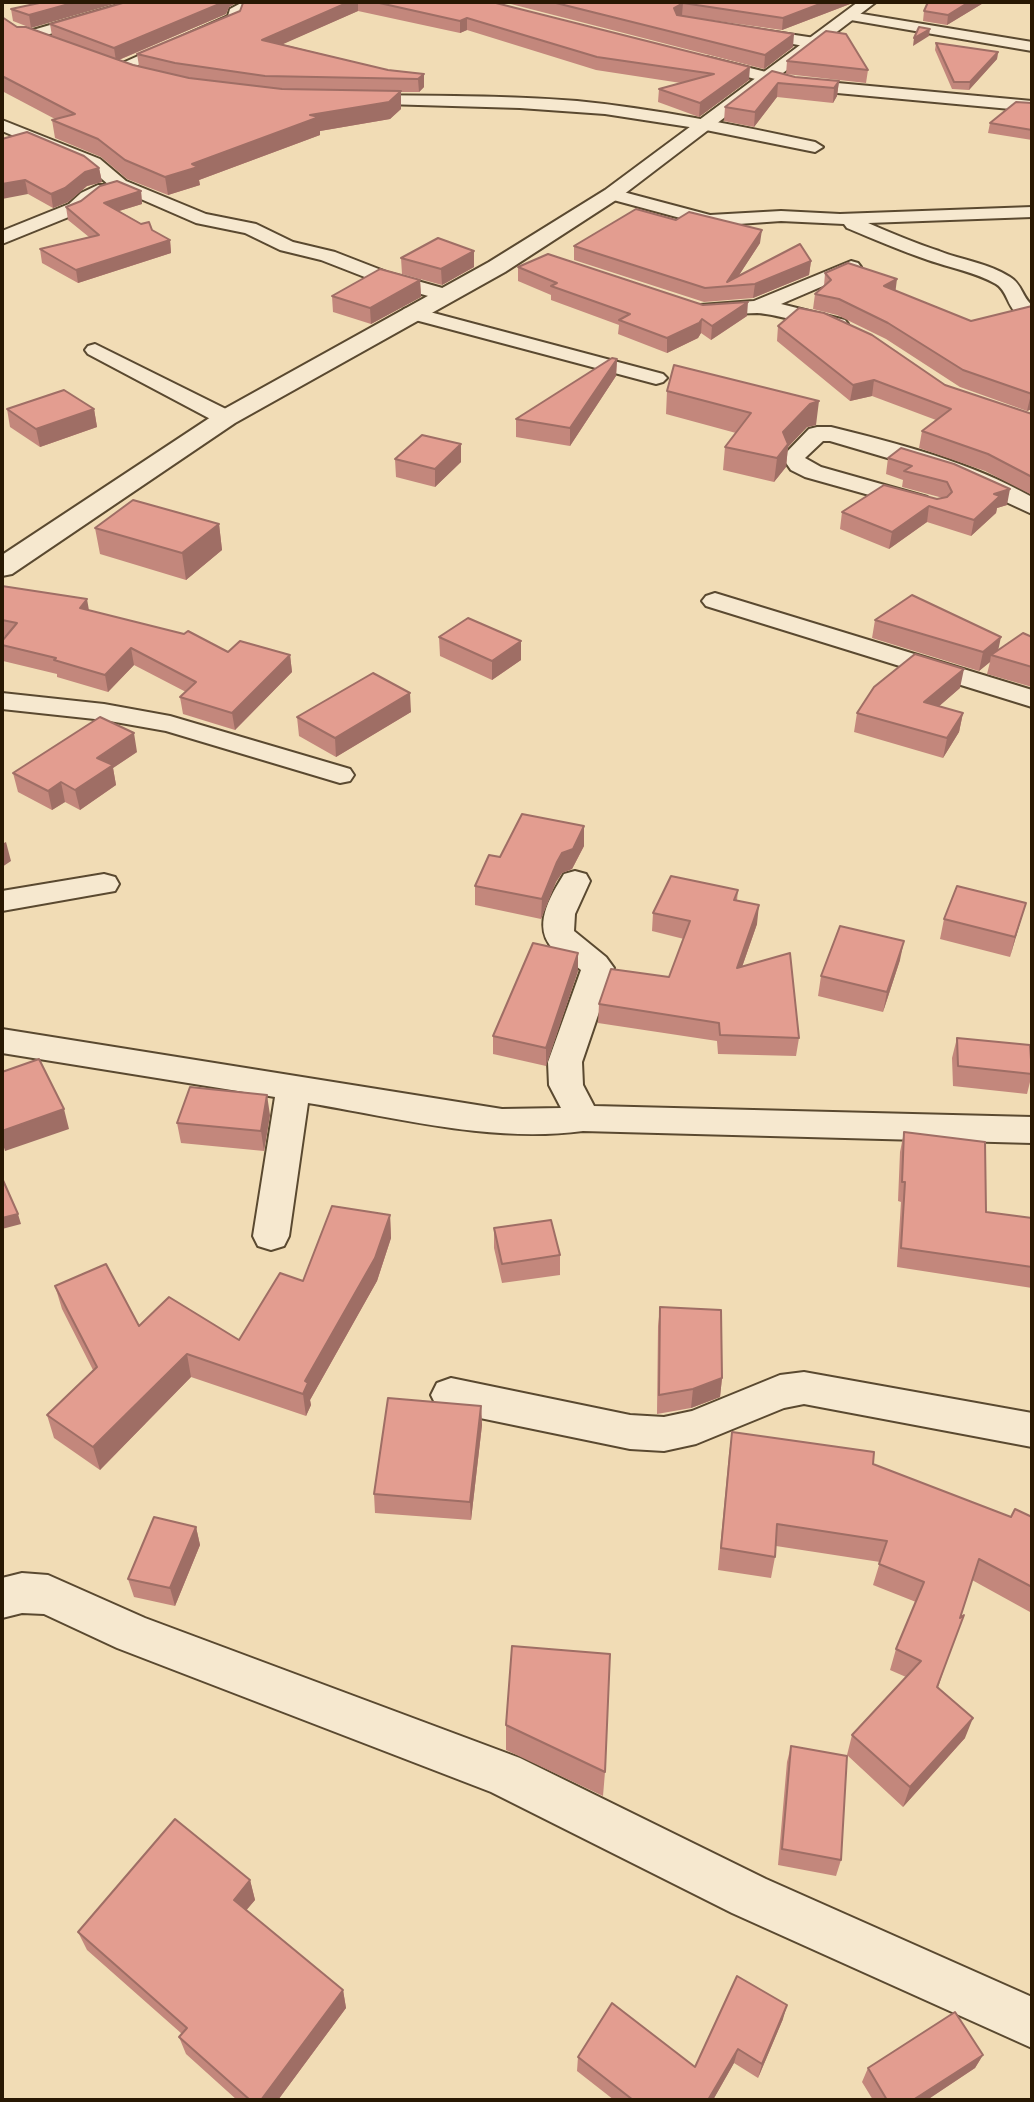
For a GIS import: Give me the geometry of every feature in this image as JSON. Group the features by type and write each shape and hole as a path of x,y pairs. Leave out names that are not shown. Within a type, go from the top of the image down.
{"street":[{"path":"2,44 144,2"},
{"path":"143,76 111,67 235,18 235,12 250,4"},
{"path":"2,568 226,418 497,267 539,258 611,194 708,124 765,76 815,43 859,9 1032,47"},
{"path":"2,24 55,46"},
{"path":"735,30 815,43"},
{"path":"693,59 793,84 1032,106"},
{"path":"343,100 529,103 578,107 708,124 816,147"},
{"path":"2,125 94,163 120,185 202,219 250,228 288,246 328,256 382,277 446,295"},
{"path":"2,238 75,208 95,192 120,185"},
{"path":"611,194 710,221 781,216 841,219 1032,212"},
{"path":"841,219 990,274 1013,289 1016,302 1032,315"},
{"path":"758,307 851,267"},
{"path":"680,303 703,311 758,307 809,316 856,332"},
{"path":"411,313 656,379"},
{"path":"95,350 226,418"},
{"path":"935,506 813,472 793,457 817,434 831,434 938,464 983,482 1032,507"},
{"path":"715,601 1032,699"},
{"path":"2,701 104,712 170,724 340,775"},
{"path":"575,881 556,923 558,935 567,945 590,958 598,968 565,1062 566,1085 583,1118"},
{"path":"2,901 104,884"},
{"path":"2,1041 502,1122 544,1123 583,1118 1032,1130"},
{"path":"271,1236 293,1088"},
{"path":"451,1395 630,1432 664,1434 696,1427 780,1392 804,1388 1032,1430"},
{"path":"2,1598 22,1593 48,1595 132,1634 504,1774 748,1896 1032,2023"}],"building":[{"path":"44,2 76,2 29,15 11,9"},
{"path":"126,2 224,2 114,48 50,24"},
{"path":"245,2 349,2 262,40 388,70 424,74 418,79 265,76 175,63 137,54 240,11"},
{"path":"375,2 492,2 750,67 700,103 659,89 714,74 597,57 467,18 460,21"},
{"path":"552,2 825,2 783,18 683,3 674,8 677,15 794,34 765,55"},
{"path":"928,2 969,2 948,15 924,11"},
{"path":"2,17 17,27 26,27 133,65 189,78 282,89 401,91 389,102 310,115 319,117 192,164 198,167 165,177 125,160 98,139 52,120 75,114 2,76"},
{"path":"919,27 930,29 914,38"},
{"path":"826,31 846,34 868,70 787,61"},
{"path":"936,43 998,52 970,82 954,82"},
{"path":"772,71 795,77 839,81 834,88 778,83 755,112 725,107"},
{"path":"1016,102 1032,103 1032,130 990,123"},
{"path":"27,132 84,156 99,168 85,172 65,188 51,194 25,180 2,184 2,139"},
{"path":"117,181 141,191 104,203 141,224 149,222 152,230 170,240 76,270 40,249 99,235 66,207 81,201 100,186"},
{"path":"636,209 676,220 689,212 762,230 727,282 800,244 811,261 755,284 705,288 574,246"},
{"path":"438,238 474,251 441,269 401,258"},
{"path":"548,254 703,305 748,302 712,326 702,319 667,338 619,320 630,314 551,286 557,283 518,267"},
{"path":"848,263 897,279 884,286 971,321 1032,306 1032,394 963,370 888,323 839,299 815,294 831,280 825,273"},
{"path":"380,269 420,280 370,308 332,296"},
{"path":"799,308 824,313 872,335 945,385 1032,414 1032,477 988,454 922,431 951,409 874,380 853,385 778,326"},
{"path":"612,358 617,359 570,428 516,419"},
{"path":"674,365 819,401 810,404 783,432 788,444 777,458 725,447 751,413 667,391"},
{"path":"64,390 94,409 36,429 7,409"},
{"path":"422,435 461,444 435,469 395,459"},
{"path":"901,448 954,464 1010,489 994,494 1000,496 974,520 929,506 892,532 842,512 884,485 937,499 947,497 952,492 947,482 904,471 912,466 888,458"},
{"path":"133,500 219,524 182,553 95,528"},
{"path":"2,586 87,599 80,608 184,634 188,631 228,652 240,641 290,655 232,713 180,697 196,682 131,648 105,675 54,660 56,658 2,645 2,641 17,623 2,620"},
{"path":"912,595 1001,637 983,652 875,620"},
{"path":"468,618 521,641 492,661 439,637"},
{"path":"1023,633 1032,637 1032,667 991,655"},
{"path":"915,654 964,669 924,702 963,713 947,738 857,713 874,687"},
{"path":"373,673 410,693 335,738 297,717"},
{"path":"100,717 134,733 97,758 113,765 75,790 61,782 48,791 13,773"},
{"path":"522,814 584,826 573,849 562,853 542,899 475,886 489,855 500,857"},
{"path":"671,876 738,890 734,900 759,905 737,968 790,953 799,1038 720,1035 719,1023 599,1004 611,969 669,977 690,921 653,913"},
{"path":"957,886 1026,903 1015,937 944,919"},
{"path":"840,926 904,941 887,992 821,976"},
{"path":"533,943 578,953 546,1048 493,1036"},
{"path":"957,1038 1030,1045 1032,1074 958,1066"},
{"path":"39,1059 64,1109 2,1131 2,1072"},
{"path":"190,1087 267,1095 261,1131 177,1123"},
{"path":"904,1132 985,1142 986,1212 1032,1218 1032,1267 901,1248 905,1182 902,1182"},
{"path":"2,1178 18,1214 2,1218"},
{"path":"332,1206 390,1215 375,1258 305,1381 308,1383 303,1394 187,1354 93,1447 47,1415 97,1367 55,1286 106,1264 139,1326 169,1297 239,1340 280,1273 303,1281"},
{"path":"551,1220 560,1255 502,1264 494,1228"},
{"path":"660,1307 721,1310 722,1378 693,1389 659,1395"},
{"path":"388,1398 481,1406 470,1502 374,1494"},
{"path":"732,1432 874,1452 873,1464 1011,1517 1015,1509 1032,1517 1032,1587 979,1559 960,1618 964,1615 937,1687 973,1718 910,1787 852,1735 921,1661 896,1649 924,1582 879,1564 887,1541 777,1524 775,1557 721,1548"},
{"path":"154,1517 196,1527 170,1588 128,1579"},
{"path":"512,1646 610,1654 605,1772 506,1725"},
{"path":"791,1746 847,1756 841,1860 782,1849"},
{"path":"175,1819 250,1880 234,1900 343,1990 261,2100 250,2100 179,2037 187,2028 78,1932"},
{"path":"737,1976 787,2005 762,2064 738,2049 708,2100 633,2100 578,2057 612,2003 695,2067"},
{"path":"955,2012 983,2055 913,2100 887,2100 868,2068"}]}
